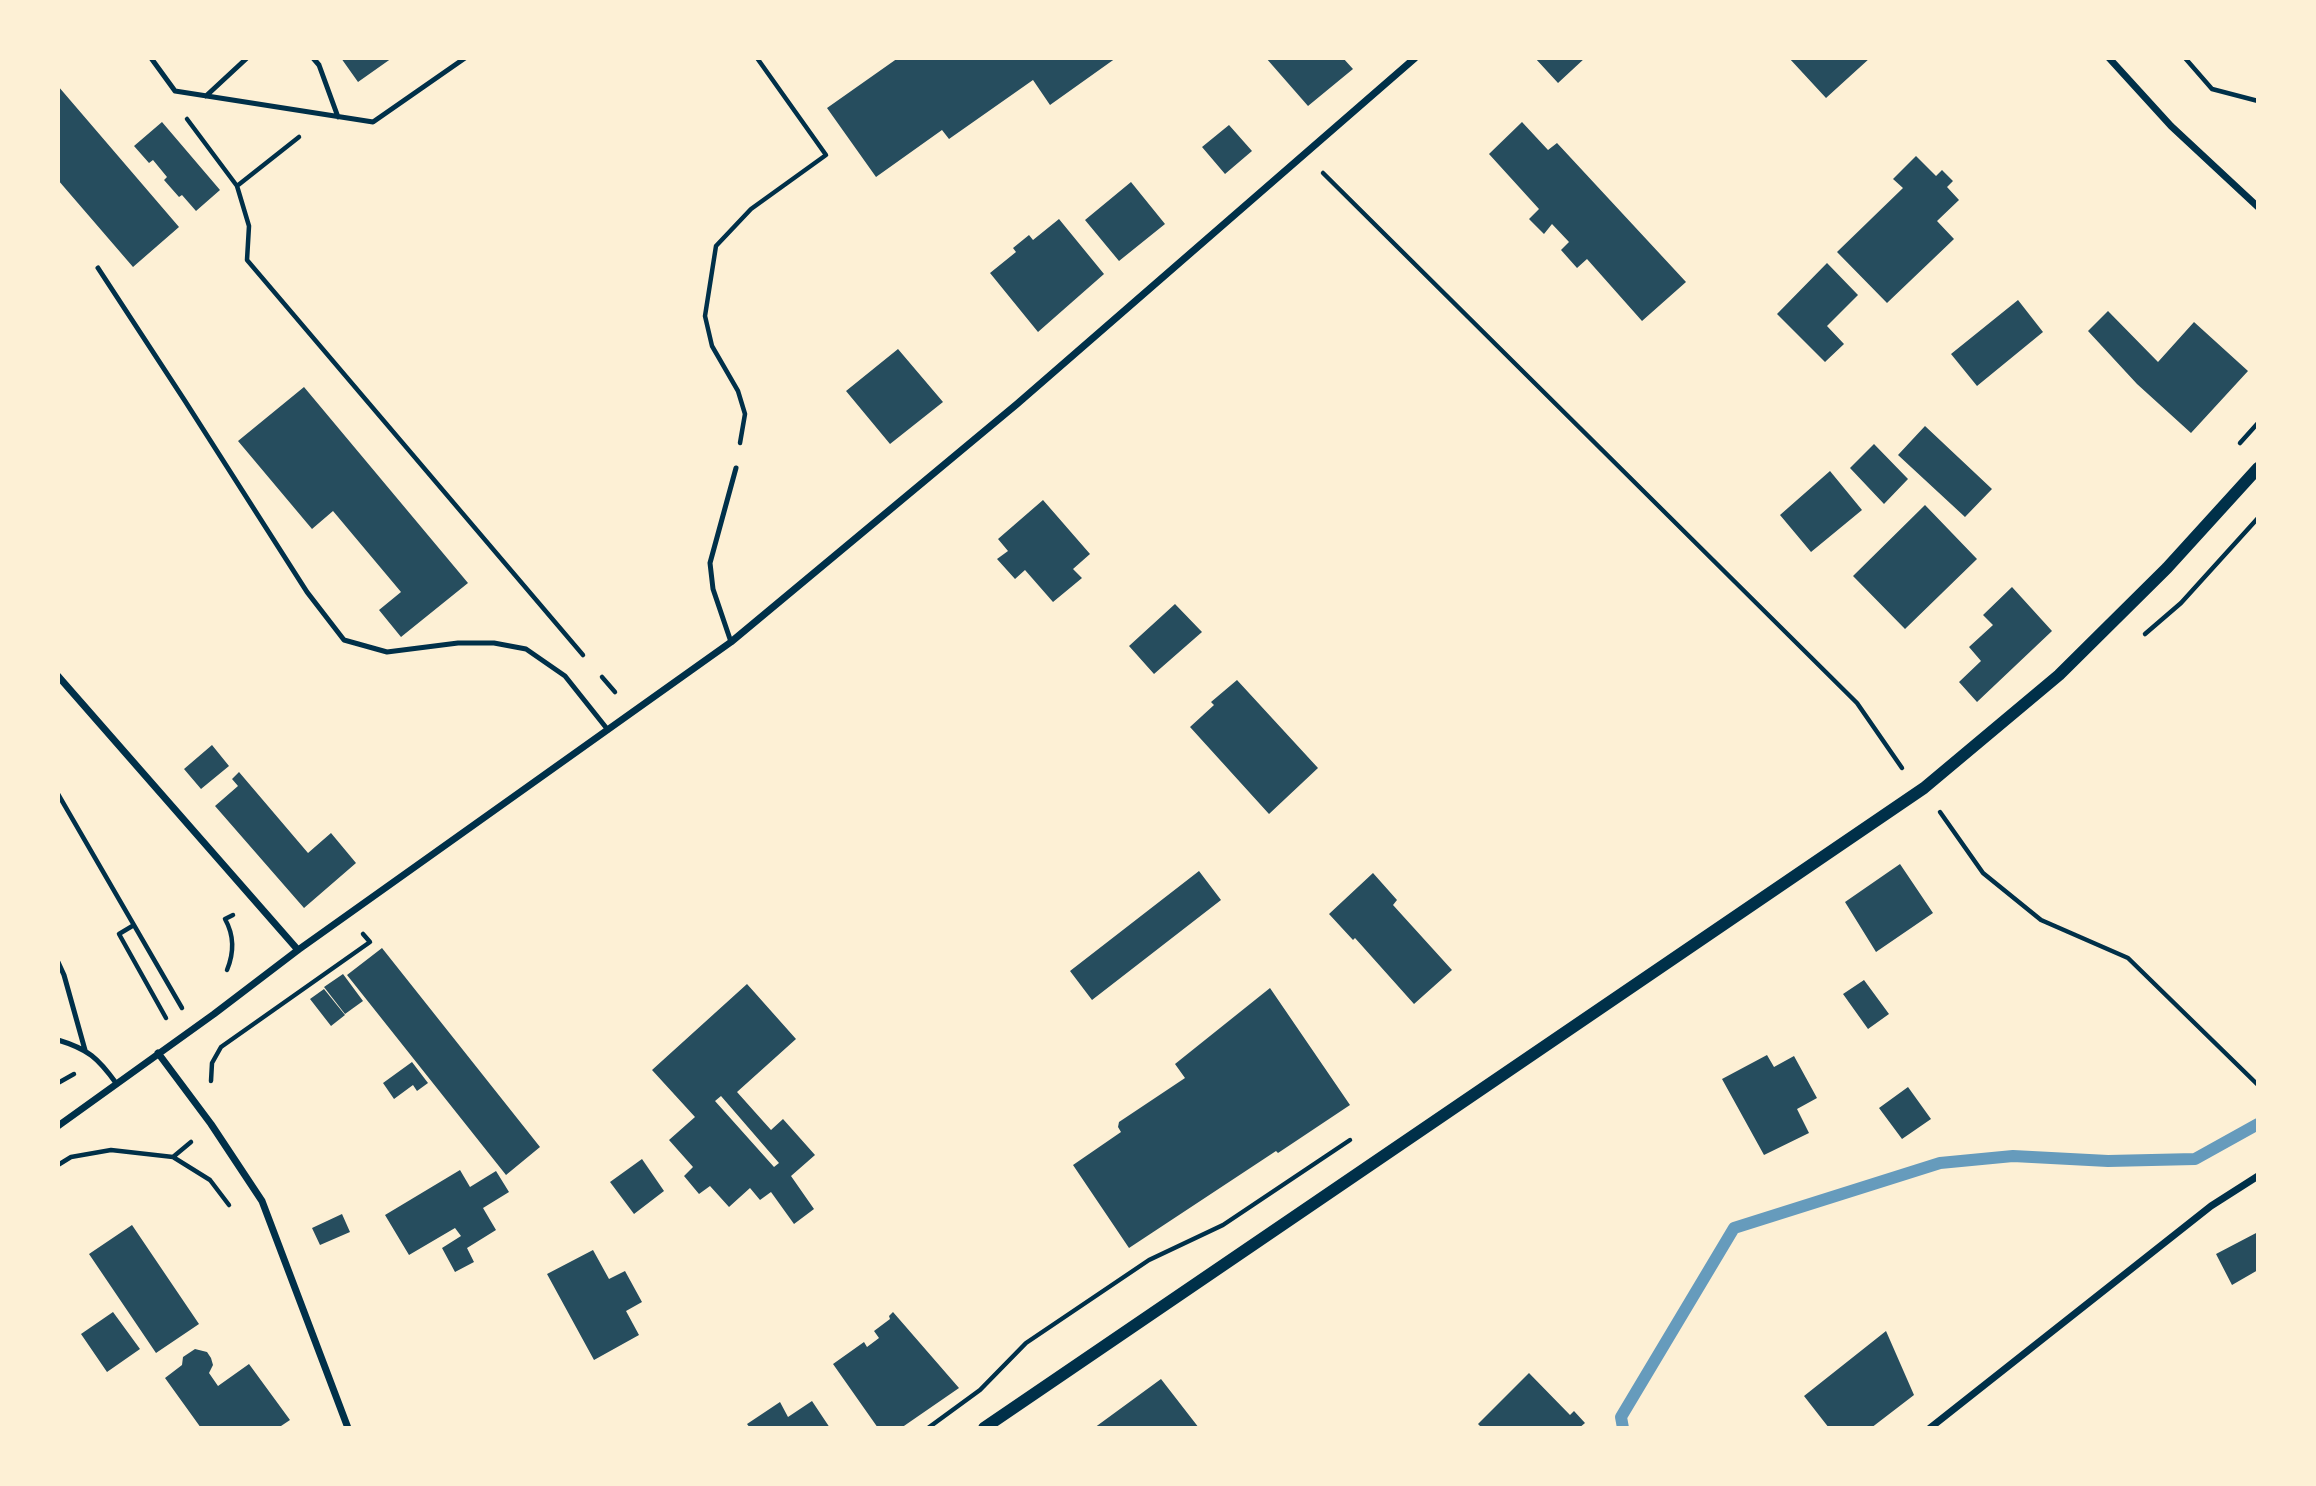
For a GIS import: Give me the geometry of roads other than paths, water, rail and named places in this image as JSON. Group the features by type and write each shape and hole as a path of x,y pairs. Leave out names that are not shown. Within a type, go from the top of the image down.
{"street":[{"path":"58,1126 298,950 730,642 1017,404 1415,58"},
{"path":"2109,58 2171,126 2258,207"},
{"path":"984,1428 1923,788 2059,675 2167,568 2258,468"},
{"path":"58,676 298,950"},
{"path":"158,1053 211,1124 262,1201 348,1428"},
{"path":"1930,1428 2211,1206 2258,1176"}],"lane":[{"path":"151,58 175,91 373,122 465,58"},
{"path":"206,96 247,58"},
{"path":"313,58 319,65 338,117"},
{"path":"98,268 307,592 344,640 387,652 458,643 494,643 526,649 565,676 608,730"},
{"path":"730,642 713,589 709,563 736,468"},
{"path":"58,962 85,1050"},
{"path":"58,1040 85,1050 100,1060 116,1083"}],"waterway":[{"path":"1623,1428 1621,1417 1734,1228 1940,1163 2013,1156 2108,1161 2195,1159 2258,1124"}]}
